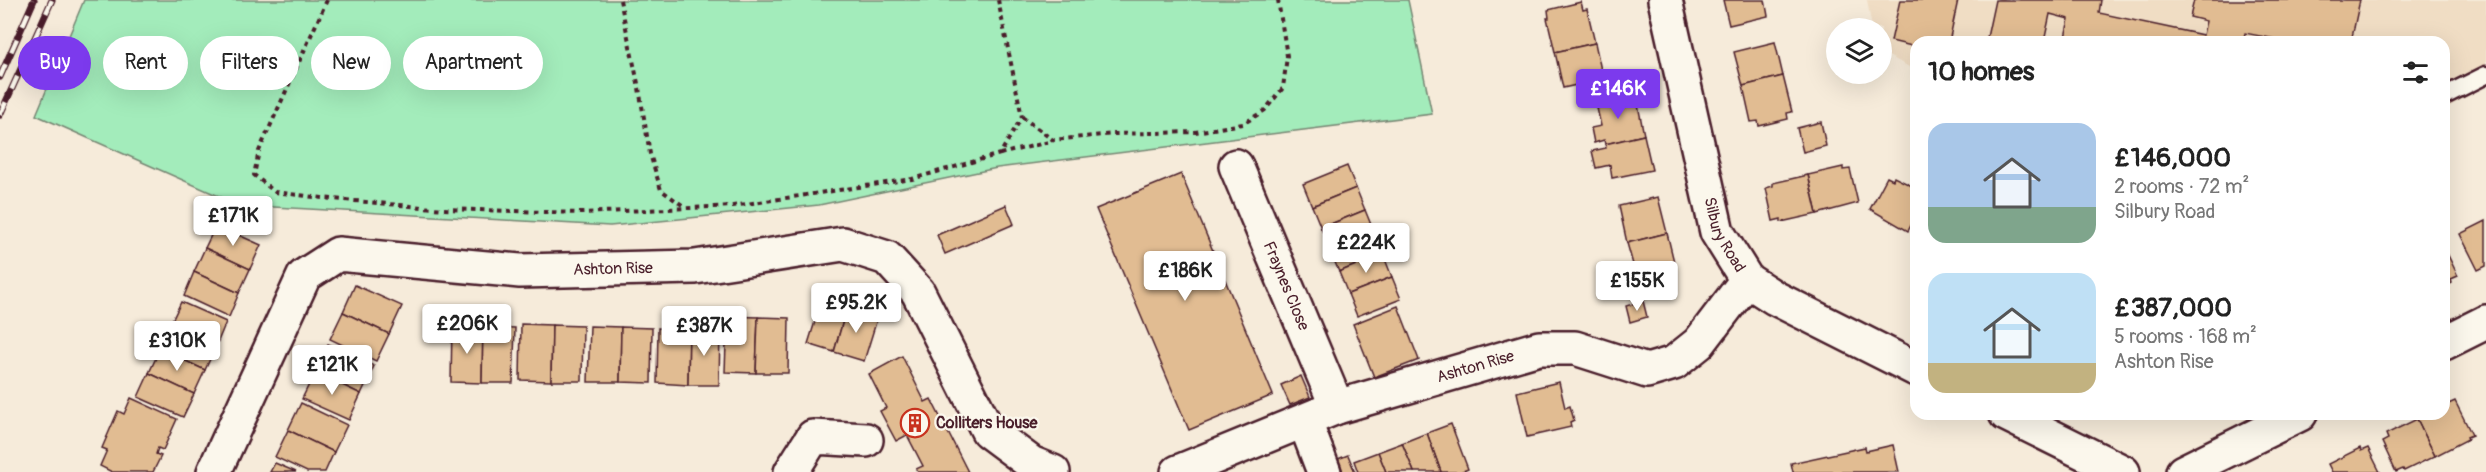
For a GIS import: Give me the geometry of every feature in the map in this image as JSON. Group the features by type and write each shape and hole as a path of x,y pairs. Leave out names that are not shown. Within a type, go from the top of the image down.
{"street":[{"name":"Silbury Road","path":"1665,0 1717,232 1747,280 1774,298 1910,366"},
{"name":"Fraynes Close","path":"1236,166 1337,407"},
{"name":"Ashton Rise","path":"214,472 304,276 338,254 520,271 695,267 843,244 887,258 918,292 988,431 1036,469"},
{"name":"Ashton Rise","path":"1178,472 1337,407 1539,348 1575,348 1647,371 1674,363 1699,343 1747,280"},
{"path":"2450,340 2486,322"},
{"path":"2018,420 2123,472"},
{"path":"2183,472 2288,420"},
{"path":"1305,422 1324,472"},
{"path":"791,472 813,437 866,440"}],"lane":[{"path":"2450,93 2486,75"}],"path":[{"path":"327,0 259,151 254,175 275,192 444,209 581,213 733,206 912,179 1053,140 1113,134 1195,132 1243,124 1265,110 1283,88 1287,56 1278,0"},
{"path":"620,0 639,88 650,154 661,190 686,208"},
{"path":"998,0 1022,117 1053,140"},
{"path":"1000,154 1022,117"}],"shaded area":[{"path":"1867,0 2486,0 2486,86 2450,106 2450,36 1910,36 1910,67 1892,58 1892,18 1870,18"}],"green space":[{"path":"84,0 1408,0 1432,114 997,168 819,205 610,226 239,205 36,115 46,90 91,90 91,36 69,36"}],"building":[{"path":"1723,0 1765,0 1768,16 1729,25"},
{"path":"1900,0 1958,0 1950,36 1910,36 1910,46 1892,41"},
{"path":"1995,0 2101,0 2099,13 2203,35 2206,21 2190,17 2194,0 2360,0 2352,36 2260,36 2245,33 2244,36 2065,36 2069,19 2050,14 2045,36 1987,36"},
{"path":"1581,2 1583,10 1587,9 1595,43 1555,52 1547,18 1549,18 1548,10"},
{"path":"1775,42 1783,76 1743,86 1734,52"},
{"path":"1595,43 1603,79 1563,88 1555,52"},
{"path":"1783,76 1792,112 1787,113 1788,119 1759,126 1758,121 1751,122 1743,86"},
{"path":"1632,93 1634,100 1637,100 1644,135 1605,144 1604,140 1594,143 1591,128 1601,126 1597,108 1602,107 1601,99"},
{"path":"1821,122 1826,146 1803,152 1797,128"},
{"path":"1644,135 1652,170 1612,178 1610,165 1596,168 1592,151 1606,148 1605,144"},
{"path":"1347,166 1356,188 1312,206 1303,184"},
{"path":"1843,167 1843,170 1850,169 1858,203 1817,214 1808,175"},
{"path":"1181,174 1273,395 1189,430 1096,209"},
{"path":"1808,175 1817,214 1781,222 1781,219 1773,221 1766,188 1773,186 1773,183"},
{"path":"1887,177 1893,180 1894,177 1910,185 1910,227 1908,231 1870,209"},
{"path":"1356,188 1365,210 1321,228 1312,206"},
{"path":"1658,197 1667,233 1627,243 1619,206"},
{"path":"1006,205 1014,224 945,254 937,235"},
{"path":"1365,210 1374,232 1330,250 1321,228"},
{"path":"2486,221 2486,266 2478,270 2460,234"},
{"path":"216,225 261,245 250,269 205,248"},
{"path":"1374,232 1383,254 1339,272 1330,250"},
{"path":"1667,233 1675,266 1671,268 1673,279 1639,286 1627,243"},
{"path":"205,248 250,269 239,293 194,272"},
{"path":"1383,254 1392,277 1348,294 1339,272"},
{"path":"2450,259 2458,276 2451,279 2450,284"},
{"path":"194,272 239,293 229,317 184,296"},
{"path":"1392,277 1401,299 1357,316 1348,294"},
{"path":"355,285 402,306 389,334 343,312"},
{"path":"822,299 847,307 834,352 808,344"},
{"path":"1643,301 1647,317 1630,322 1626,306"},
{"path":"181,302 226,322 216,346 170,325"},
{"path":"1398,306 1419,360 1374,377 1353,324"},
{"path":"847,307 878,316 864,361 834,352"},
{"path":"343,312 389,334 376,361 330,339"},
{"path":"727,316 758,317 756,373 725,372"},
{"path":"758,317 789,318 788,373 756,373"},
{"path":"521,324 552,325 551,381 520,380"},
{"path":"170,325 216,346 205,370 160,349"},
{"path":"552,325 583,326 582,381 551,381"},
{"path":"452,326 483,327 482,383 451,382"},
{"path":"590,326 621,327 620,382 588,382"},
{"path":"483,327 515,328 513,383 482,383"},
{"path":"621,327 652,328 651,383 620,382"},
{"path":"658,328 689,329 688,385 657,383"},
{"path":"689,329 720,330 719,385 688,385"},
{"path":"328,344 374,366 361,394 315,372"},
{"path":"160,349 205,370 194,394 149,373"},
{"name":"Colliters House","path":"902,356 925,402 931,399 968,472 918,472 916,469 923,466 907,435 896,441 880,411 886,408 869,374"},
{"path":"315,372 361,394 349,420 302,399"},
{"path":"149,373 194,394 183,417 138,397"},
{"path":"1301,376 1310,397 1290,405 1281,385"},
{"path":"1559,382 1565,408 1570,406 1574,420 1570,422 1571,427 1527,437 1517,392"},
{"path":"131,398 177,419 163,450 158,448 156,454 161,456 153,472 112,472 100,466 107,450 102,448 118,411 124,414"},
{"path":"2455,401 2472,435 2435,456 2417,420 2450,420 2450,403"},
{"path":"301,403 347,425 334,452 288,430"},
{"path":"2417,420 2435,456 2404,471 2403,469 2396,472 2382,442 2388,439 2386,434"},
{"path":"1451,424 1468,469 1460,472 1441,472 1427,433"},
{"path":"288,430 334,452 325,472 307,472 275,457"},
{"path":"1427,433 1441,472 1414,472 1402,443"},
{"path":"1402,443 1414,472 1386,472 1378,452"},
{"path":"1893,445 1899,472 1793,472 1791,463 1865,447 1866,451"},
{"path":"2360,448 2361,451 2368,448 2380,472 2332,472 2328,464"},
{"path":"1378,452 1386,472 1358,472 1354,461"},
{"path":"1348,455 1355,472 1343,472 1338,459"},
{"path":"275,463 296,472 270,472"}],"railway":[{"path":"0,77 34,0"},
{"path":"0,115 52,0"}],"place":[{"name":"Colliters House","path":"915,423"}]}
